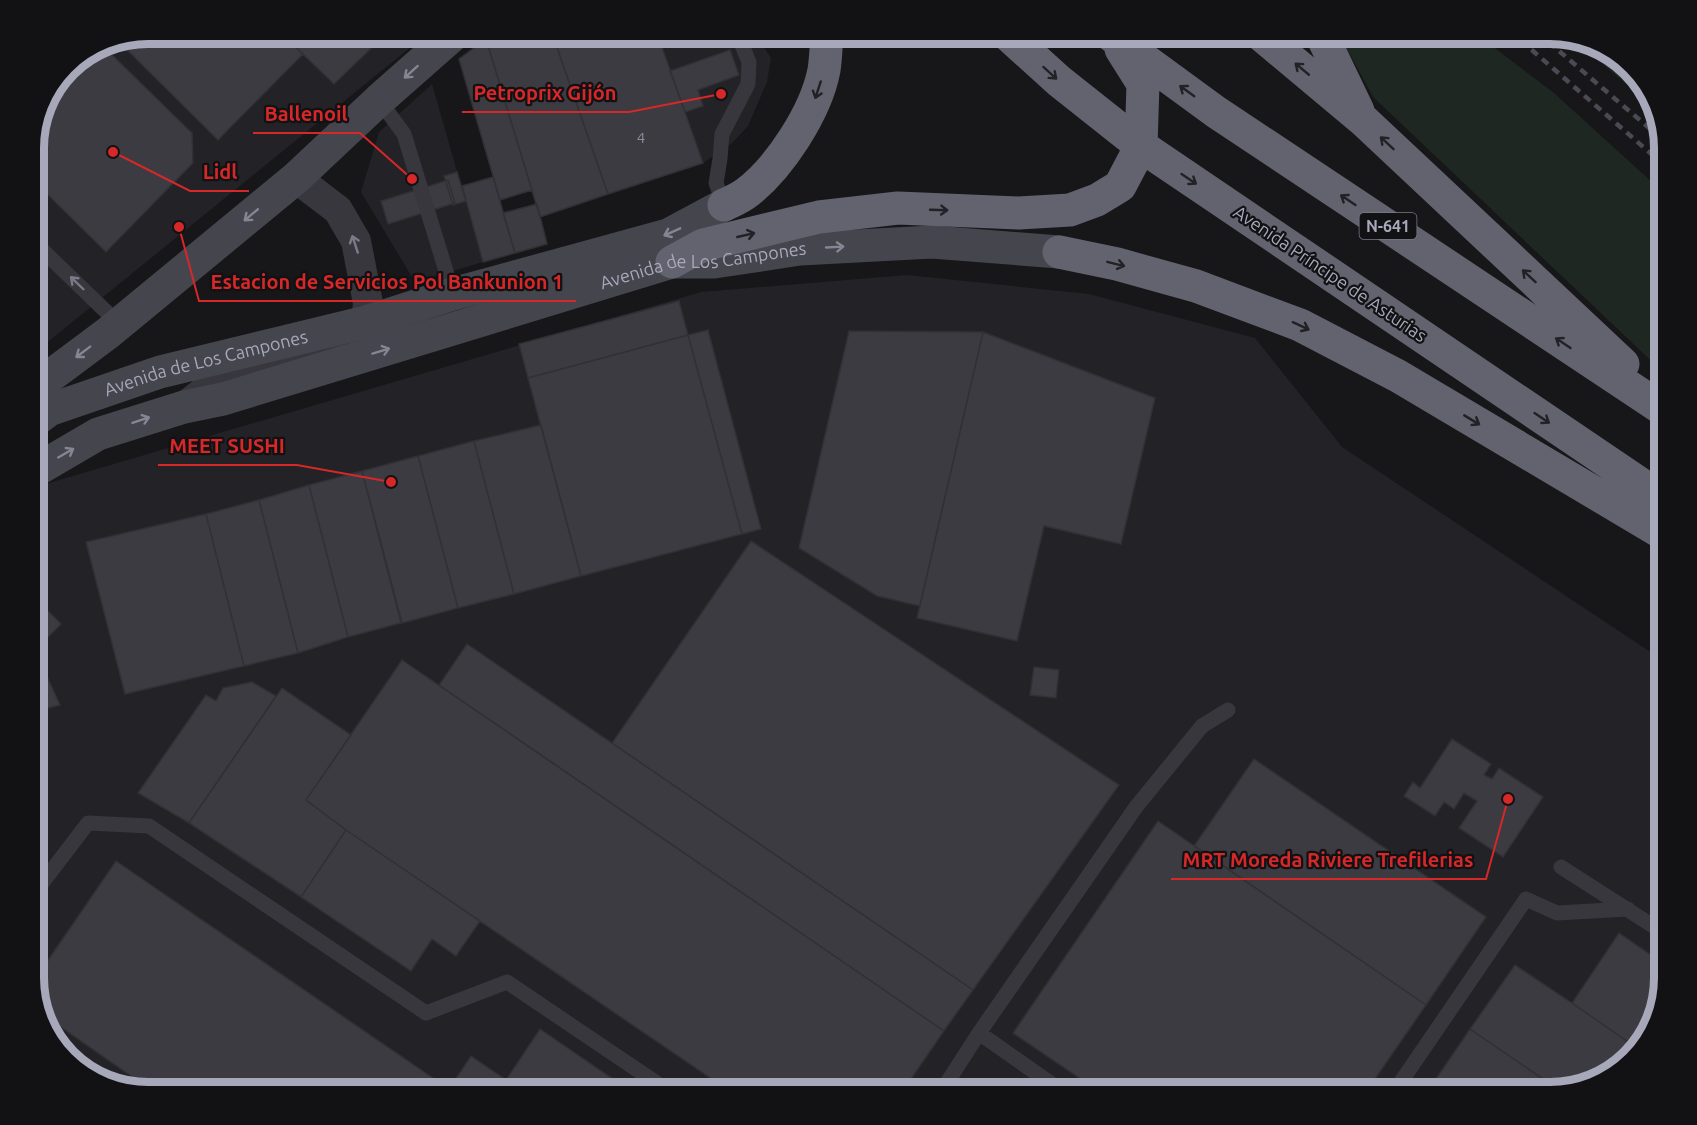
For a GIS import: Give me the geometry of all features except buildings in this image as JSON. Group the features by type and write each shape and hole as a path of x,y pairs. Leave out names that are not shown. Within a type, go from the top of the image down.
{"highway":[{"path":"724,205 744,194 771,169 800,128 813,107 824,71 826,44"},
{"name":"Avenida Príncipe de Asturias","path":"1018,44 1059,81 1141,146 1654,493"},
{"path":"672,262 703,245 819,217 898,208 1018,213 1070,210 1097,200 1120,186 1141,146 1143,84 1116,44"},
{"name":"N-641","path":"1122,44 1216,112 1654,403"},
{"path":"1272,44 1363,120 1654,393"},
{"path":"1328,44 1363,120"},
{"path":"1059,252 1117,264 1196,286 1300,325 1398,376 1654,528"}],"street":[{"path":"44,398 118,324 296,178 443,44"},
{"path":"296,178 338,210 356,241 368,303 366,322"},
{"name":"Avenida de Los Campones","path":"44,403 160,372 366,322 453,294 668,235 724,205"},
{"name":"Avenida de Los Campones","path":"44,466 98,434 184,407 224,399 672,262 714,262 800,249 932,242 1059,252"},
{"name":"Avenida de Los Campones","path":"184,407 217,381 353,341 366,322"},
{"path":"44,408 98,434"}],"lane":[{"path":"724,205 716,183 722,134 748,84 749,62 742,44"},
{"path":"380,100 404,134 453,294"},
{"path":"44,252 118,324"},
{"path":"948,1082 1136,807 1202,726 1228,710"},
{"path":"44,881 88,823 149,825 426,1013 507,982 655,1082"},
{"path":"1561,867 1654,926"},
{"path":"1401,1082 1526,899 1557,913 1628,909"},
{"path":"980,1034 1049,1082"}],"shaded area":[{"path":"414,44 44,345 45,127 51,108 61,90 74,74 90,61 108,51 127,45"},
{"path":"661,44 762,44 771,58 767,82 748,126 732,143 703,163"},
{"path":"1345,44 1489,44 1554,93 1654,184 1654,364 1373,97"},
{"path":"1587,51 1618,69 1641,97"},
{"path":"432,84 483,262 415,282 361,192 379,132"},
{"path":"907,275 1089,294 1255,338 1342,447 1654,654 1654,978 1650,1005 1643,1024 1628,1046 1596,1071 1570,1080 1550,1082 147,1082 127,1080 101,1071 74,1051 57,1030 51,1017 44,984 44,487 49,483 701,292"}],"railway":[{"path":"1524,44 1654,156"},
{"path":"1551,44 1652,131"}],"place":[{"name":"Petroprix Gijón","path":"721,94"},
{"name":"Lidl","path":"113,152"},
{"name":"Ballenoil","path":"412,179"},
{"name":"Estacion de Servicios Pol Bankunion 1","path":"179,227"},
{"name":"MEET SUSHI","path":"391,482"},
{"name":"MRT Moreda Riviere Trefilerias","path":"1508,799"}]}
